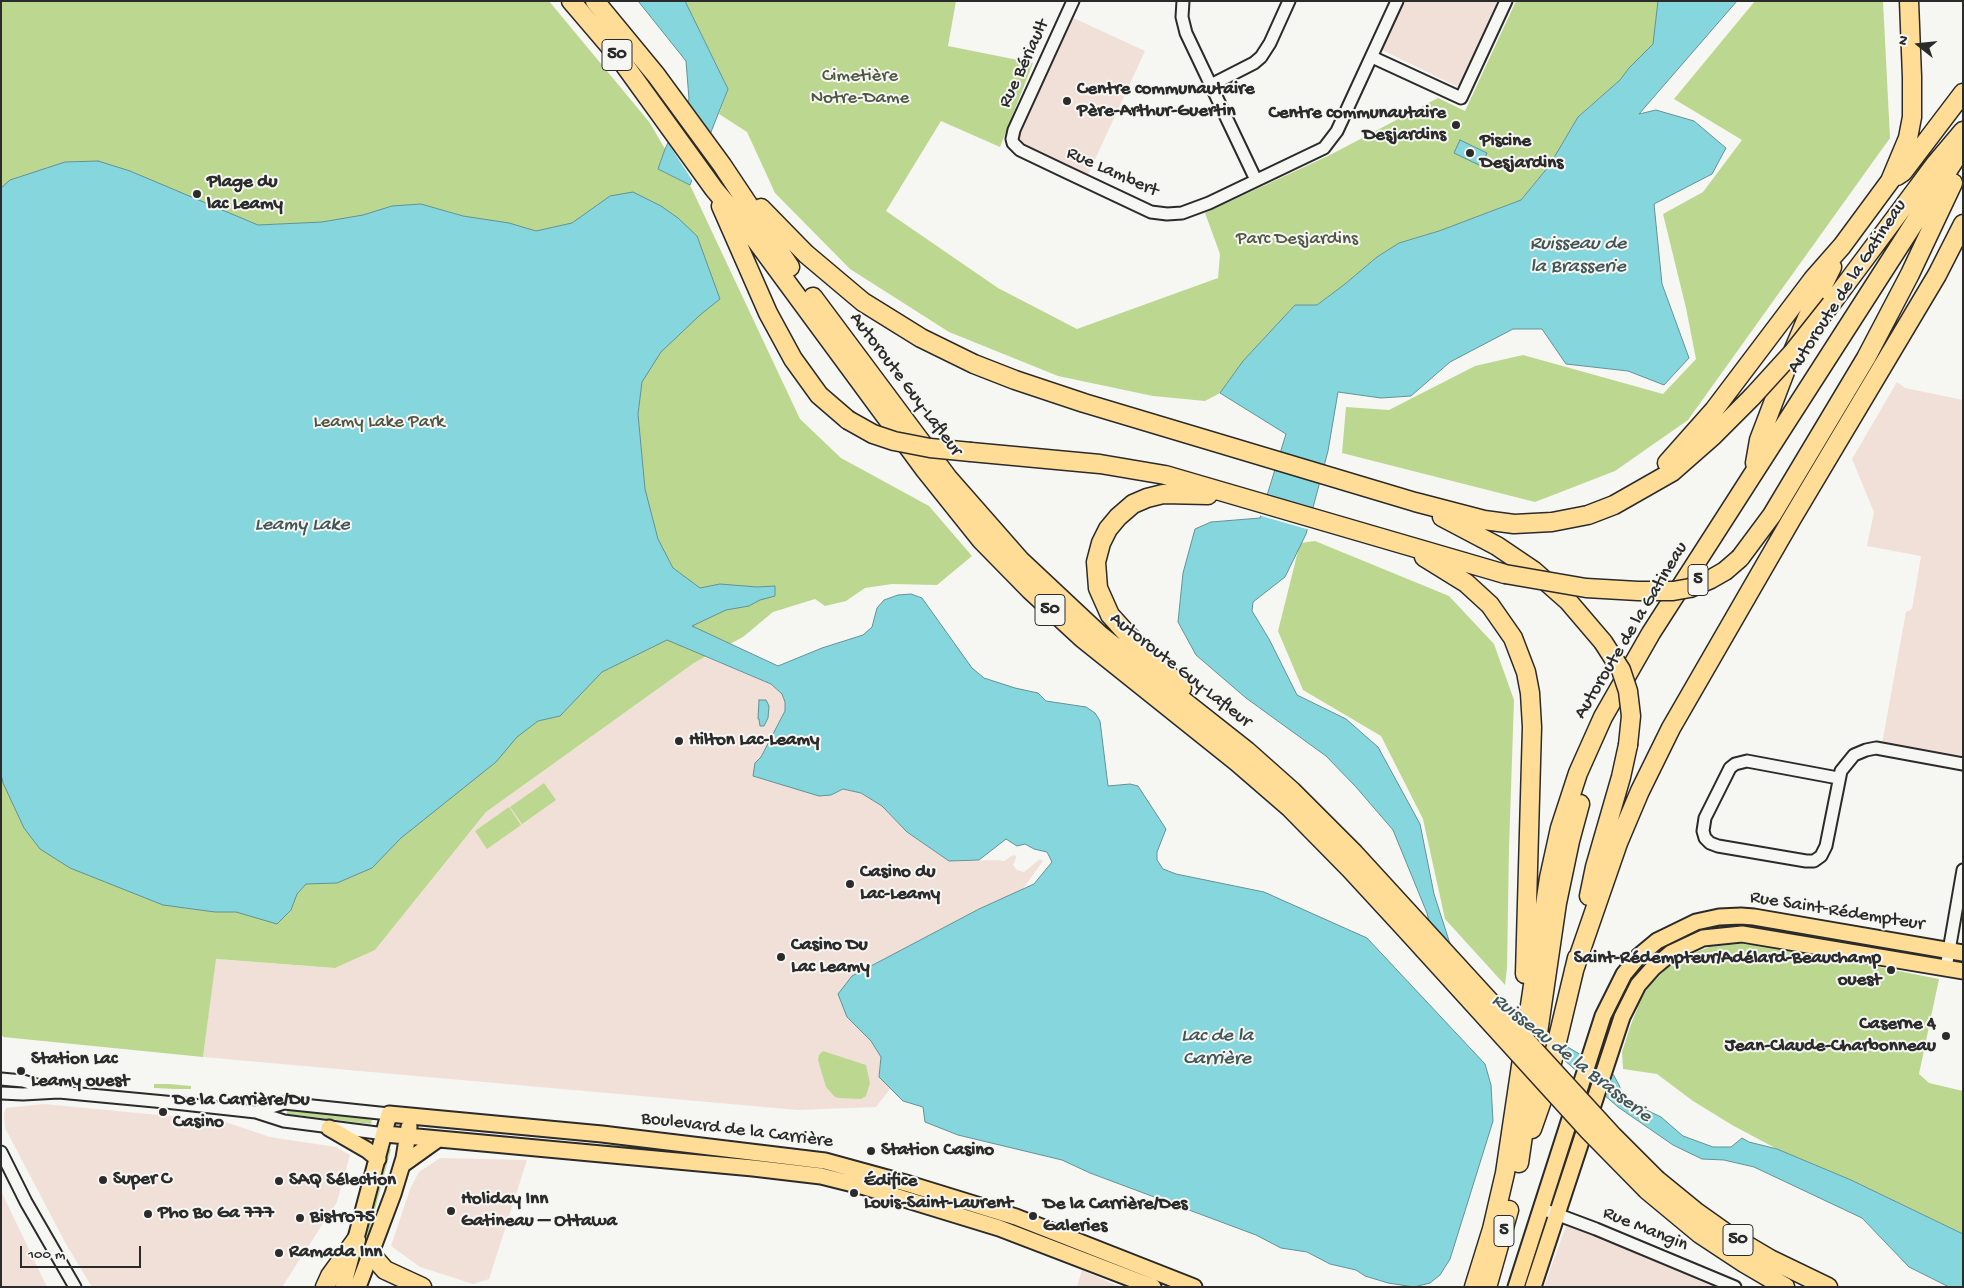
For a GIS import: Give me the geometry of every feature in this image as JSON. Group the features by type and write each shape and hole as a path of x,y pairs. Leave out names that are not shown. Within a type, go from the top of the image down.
{"highway":[{"name":"Autoroute Guy-Lafleur","path":"571,1 604,39 659,111 714,190 749,231 929,476 991,550 1026,586 1082,638 1237,762 1289,807 1414,929"},
{"name":"Autoroute Guy-Lafleur","path":"595,1 632,44 722,165 786,261 938,466 997,536 1039,580 1094,630 1247,751 1330,827 1414,929 1589,1131 1652,1185 1700,1234 1785,1287"},
{"path":"1630,497 1665,465 1696,432 1812,279 1842,246 1890,181 1905,146 1911,124 1910,1"},
{"path":"1890,181 1903,172 1963,93"},
{"path":"722,165 782,231 838,282 883,315 938,347 984,369 1054,394 1415,502 1484,520 1524,524 1580,517 1605,509 1630,497 1672,472 1713,436 1793,352 1930,171 1963,131"},
{"name":"Autoroute de la Gatineau","path":"1487,1287 1502,1239 1517,1174 1540,926 1560,828 1578,773 1603,717 1651,633 1963,147"},
{"path":"714,190 764,302 790,354 814,390 827,403 848,420 873,434 899,442 936,449 1125,468 1165,475 1505,574 1593,588 1672,591 1690,588 1712,580 1725,571 1740,558 1772,515 1866,358 1958,176"},
{"name":"Autoroute de la Gatineau","path":"1532,1018 1570,841 1586,786 1609,731 1656,647 1958,176"},
{"path":"1866,358 1961,226"},
{"path":"1574,970 1622,832 1671,728 1936,275 1961,226"},
{"path":"1754,473 1760,440 1791,356 1811,309 1842,246"},
{"path":"1243,497 1174,493 1158,495 1138,502 1121,513 1108,529 1098,552 1096,573 1100,597 1117,623 1247,751"},
{"path":"1415,502 1493,543 1534,571 1568,601 1603,642 1621,670 1628,691 1631,716 1628,745 1595,867 1550,1074 1517,1174"},
{"path":"1402,544 1466,583 1484,599 1509,631 1522,657 1530,693 1532,727 1524,944 1532,1018"},
{"name":"Autoroute de la Gatineau","path":"1474,1287 1492,1229 1528,1058"},
{"name":"Autoroute Guy-Lafleur","path":"1652,1185 1695,1211 1726,1233 1766,1256 1828,1287"},
{"path":"325,1287 330,1276 356,1240"},
{"path":"370,1253 385,1270 422,1287"}],"main road":[{"name":"Rue Saint-Rédempteur","path":"1516,1287 1576,1098 1610,1000 1632,964 1657,941 1696,922 1719,917 1754,917 1956,952"},
{"name":"Rue Saint-Rédempteur","path":"1533,1287 1627,1004 1645,977 1671,953 1703,938 1728,934 1756,935 1963,971"},
{"name":"Boulevard de la Carrière","path":"389,1114 624,1137 824,1160 1016,1217 1194,1287"},
{"path":"343,1287 389,1114"},
{"path":"358,1287 391,1200 402,1164 411,1116"},
{"path":"329,1128 367,1150 378,1159"},
{"name":"Boulevard de la Carrière","path":"385,1134 753,1168 829,1178 874,1189 1011,1232 1153,1287"},
{"path":"402,1164 437,1140"}],"street":[{"name":"Rue Bériault","path":"1013,143 1014,130 1073,1"},
{"path":"1183,1 1182,18 1186,33 1256,180"},
{"path":"1211,85 1254,63 1261,57 1270,43 1289,1"},
{"name":"Rue Lambert","path":"1013,143 1020,150 1143,208 1158,213 1175,214 1191,210 1318,152 1329,143 1337,131 1397,1"},
{"path":"1372,56 1462,98 1506,1"},
{"path":"1838,778 1747,761 1735,764 1730,768 1703,825 1705,838 1710,843 1718,846 1814,861 1821,856 1826,846 1840,771 1849,760 1860,752 1872,749 1963,764"},
{"path":"1946,968 1956,952 1953,927 1963,870"},
{"name":"Boulevard de la Carrière","path":"1,1079 23,1081 59,1092"},
{"name":"Boulevard de la Carrière","path":"1,1094 59,1092 256,1112 284,1122 385,1134"},
{"name":"Boulevard de la Carrière","path":"256,1112 284,1103 389,1114"},
{"path":"1,1152 26,1202 75,1287"},
{"name":"Rue Mangin","path":"1540,1208 1735,1287"}],"shaded area":[{"path":"1405,1 1499,1 1460,88 1382,50"},
{"path":"1067,15 1145,51 1085,181 1020,150 1012,135"},
{"path":"1897,382 1905,388 1963,400 1963,764 1881,749 1906,612 1912,609 1921,556 1867,546 1874,512 1852,459"},
{"path":"706,657 771,684 782,694 785,702 785,711 761,757 755,763 831,795 843,789 861,793 882,806 907,832 949,861 1004,861 1013,855 1016,858 1013,865 1017,870 1024,872 1040,859 1043,861 1022,890 979,909 852,976 839,994 847,1017 871,1041 881,1057 879,1077 890,1089 876,1107 798,1110 203,1057 215,959 334,968 375,950 486,812 694,663"},
{"path":"44,1104 222,1121 270,1137 336,1147 350,1155 337,1202 282,1287 92,1287 66,1244 5,1128 4,1114 6,1108"},
{"path":"440,1158 527,1160 489,1279 473,1284 420,1267 391,1246 410,1189 419,1172"},
{"path":"1,1191 47,1287 1,1287"},
{"path":"1572,1213 1745,1287 1544,1287"},
{"path":"1082,1270 1120,1287 1077,1287"}],"green space":[{"name":"Leamy Lake","path":"1,1 549,1 650,123 665,149 658,169 690,185 800,419 841,458 929,506 972,556 937,585 892,584 865,588 846,601 825,606 815,599 773,612 743,637 694,663 486,812 375,950 335,968 216,959 203,1057 3,1037 1,1032"},
{"path":"685,1 956,1 948,46 1033,63 1000,147 941,121 886,211 998,288 1077,329 1218,278 1220,254 1205,213 1330,155 1438,98 1465,111 1516,1 1658,1 1653,44 1620,80 1578,117 1549,166 1521,200 1439,231 1399,243 1377,257 1317,305 1295,305 1243,361 1220,393 1205,401 1153,396 1058,376 949,332 850,269 775,193 747,132 719,114 728,89"},
{"path":"1755,1 1883,1 1890,138 1688,420 1615,471 1535,502 1342,453 1346,407 1389,410 1475,366 1523,355 1663,394 1696,359 1686,308 1663,214 1703,192 1742,140 1674,99"},
{"path":"1315,541 1449,596 1494,644 1514,700 1505,985 1445,919 1423,819 1381,736 1303,690 1278,631 1300,543"},
{"path":"544,783 556,800 522,824 510,807"},
{"path":"509,807 521,825 487,849 475,831"},
{"path":"1740,944 1767,945 1939,979 1919,1074 1929,1083 1963,1091 1963,1234 1851,1180 1777,1149 1693,1101 1657,1074 1623,1069 1622,1052 1639,1004 1648,987 1668,967 1693,953 1710,947"},
{"path":"823,1051 866,1065 870,1083 866,1096 861,1099 835,1097 826,1087 818,1060 819,1055"},
{"path":"154,1084 191,1086 191,1089 154,1088"},
{"path":"298,1110 346,1114 372,1120 371,1124 287,1114 287,1111"},
{"path":"1573,1127 1577,1130 1554,1197 1550,1196"},
{"path":"497,1138 588,1145 630,1144 790,1164 741,1159 716,1159"},
{"path":"388,1149 391,1149 364,1251 354,1275 385,1153"}],"water":[{"path":"638,1 685,1 728,89 690,185 658,169 665,149 689,99 686,61"},
{"name":"Ruisseau de la Brasserie","path":"1658,1 1737,1 1639,114 1656,110 1694,121 1726,148 1712,174 1654,204 1662,284 1689,358 1664,385 1628,371 1566,364 1542,329 1513,329 1450,362 1411,396 1381,398 1338,392 1328,451 1306,534 1285,577 1253,602 1252,611 1269,639 1297,695 1346,719 1378,747 1420,824 1434,894 1452,950 1509,1012 1613,1074 1623,1096 1632,1103 1661,1117 1683,1136 1713,1147 1731,1147 1742,1138 1749,1142 1777,1149 1851,1180 1963,1234 1963,1287 1949,1287 1909,1267 1862,1218 1754,1167 1724,1160 1702,1159 1673,1145 1618,1107 1563,1059 1497,1019 1436,949 1427,913 1393,830 1326,756 1246,698 1196,655 1178,622 1183,573 1195,529 1211,522 1260,518 1286,434 1220,393 1243,361 1295,305 1317,305 1377,257 1399,243 1439,231 1521,200 1549,166 1578,117 1620,80 1653,44"},
{"name":"Piscine Desjardins","path":"1460,140 1487,153 1481,166 1454,153"},
{"name":"Leamy Lake","path":"98,161 130,171 258,225 322,222 363,215 392,206 421,204 463,216 509,223 536,231 572,223 610,196 633,192 661,206 678,218 697,236 720,299 661,352 642,382 638,414 645,489 658,539 673,568 700,588 720,584 757,587 775,586 775,596 760,600 749,606 726,610 692,626 778,666 822,648 863,635 872,627 877,608 884,600 898,595 911,594 922,598 972,668 984,678 1038,693 1046,701 1086,707 1095,713 1100,721 1108,786 1130,784 1138,786 1166,829 1157,852 1157,860 1163,869 1176,874 1264,892 1367,938 1485,1064 1491,1085 1493,1121 1450,1259 1440,1275 1430,1283 1414,1287 1388,1283 1365,1276 1356,1270 1330,1264 1307,1252 1281,1248 1256,1235 1090,1173 1062,1160 958,1135 925,1122 923,1107 903,1101 879,1077 881,1057 871,1041 847,1017 838,994 852,976 979,909 1034,884 1052,862 1047,852 1034,849 1025,844 1017,846 1006,839 979,860 949,861 907,832 882,806 861,793 843,789 831,795 819,796 753,776 755,763 761,757 785,711 785,702 782,694 771,684 667,640 602,672 560,716 538,721 517,737 496,762 401,838 372,868 337,883 306,884 297,894 291,910 277,924 236,912 215,912 163,905 70,868 40,849 24,828 3,783 1,774 1,188 10,180 65,162"},
{"path":"759,700 766,700 769,706 768,718 764,726 760,726 758,719"}],"pier":[{"path":"686,99 713,136 694,183 666,140"},
{"path":"1264,497 1315,512 1310,530 1258,515"},
{"path":"1580,1052 1614,1072 1605,1099 1574,1072"}],"place":[{"name":"Centre communautaire Père-Arthur-Guertin","path":"1067,101"},
{"name":"Centre communautaire Desjardins","path":"1456,125"},
{"name":"Piscine Desjardins","path":"1470,153"},
{"name":"Plage du lac Leamy","path":"197,194"},
{"name":"Hilton Lac-Leamy","path":"679,741"},
{"name":"Casino du Lac-Leamy","path":"850,884"},
{"name":"Casino Du Lac Leamy","path":"781,957"},
{"name":"Saint-Rédempteur/Adélard-Beauchamp ouest","path":"1891,970"},
{"name":"Caserne 4 Jean-Claude-Charbonneau","path":"1946,1036"},
{"name":"Station Lac Leamy ouest","path":"21,1071"},
{"name":"De la Carrière/Du Casino","path":"163,1112"},
{"name":"Station Casino","path":"871,1151"},
{"name":"Super C","path":"103,1180"},
{"name":"SAQ Sélection","path":"279,1181"},
{"name":"Édifice Louis-Saint-Laurent","path":"854,1193"},
{"name":"Holiday Inn Gatineau – Ottawa","path":"451,1211"},
{"name":"Pho Bo Ga 777","path":"148,1214"},
{"name":"De la Carrière/Des Galeries","path":"1033,1216"},
{"name":"Bistro75","path":"300,1218"},
{"name":"Ramada Inn","path":"279,1253"}],"park label":[{"name":"Cimetière Notre-Dame","path":"860,88"},
{"name":"Parc Desjardins","path":"1297,240"},
{"name":"Leamy Lake Park","path":"379,423"}],"water label":[{"name":"Lac de la Carrière","path":"1217,1048"}]}
